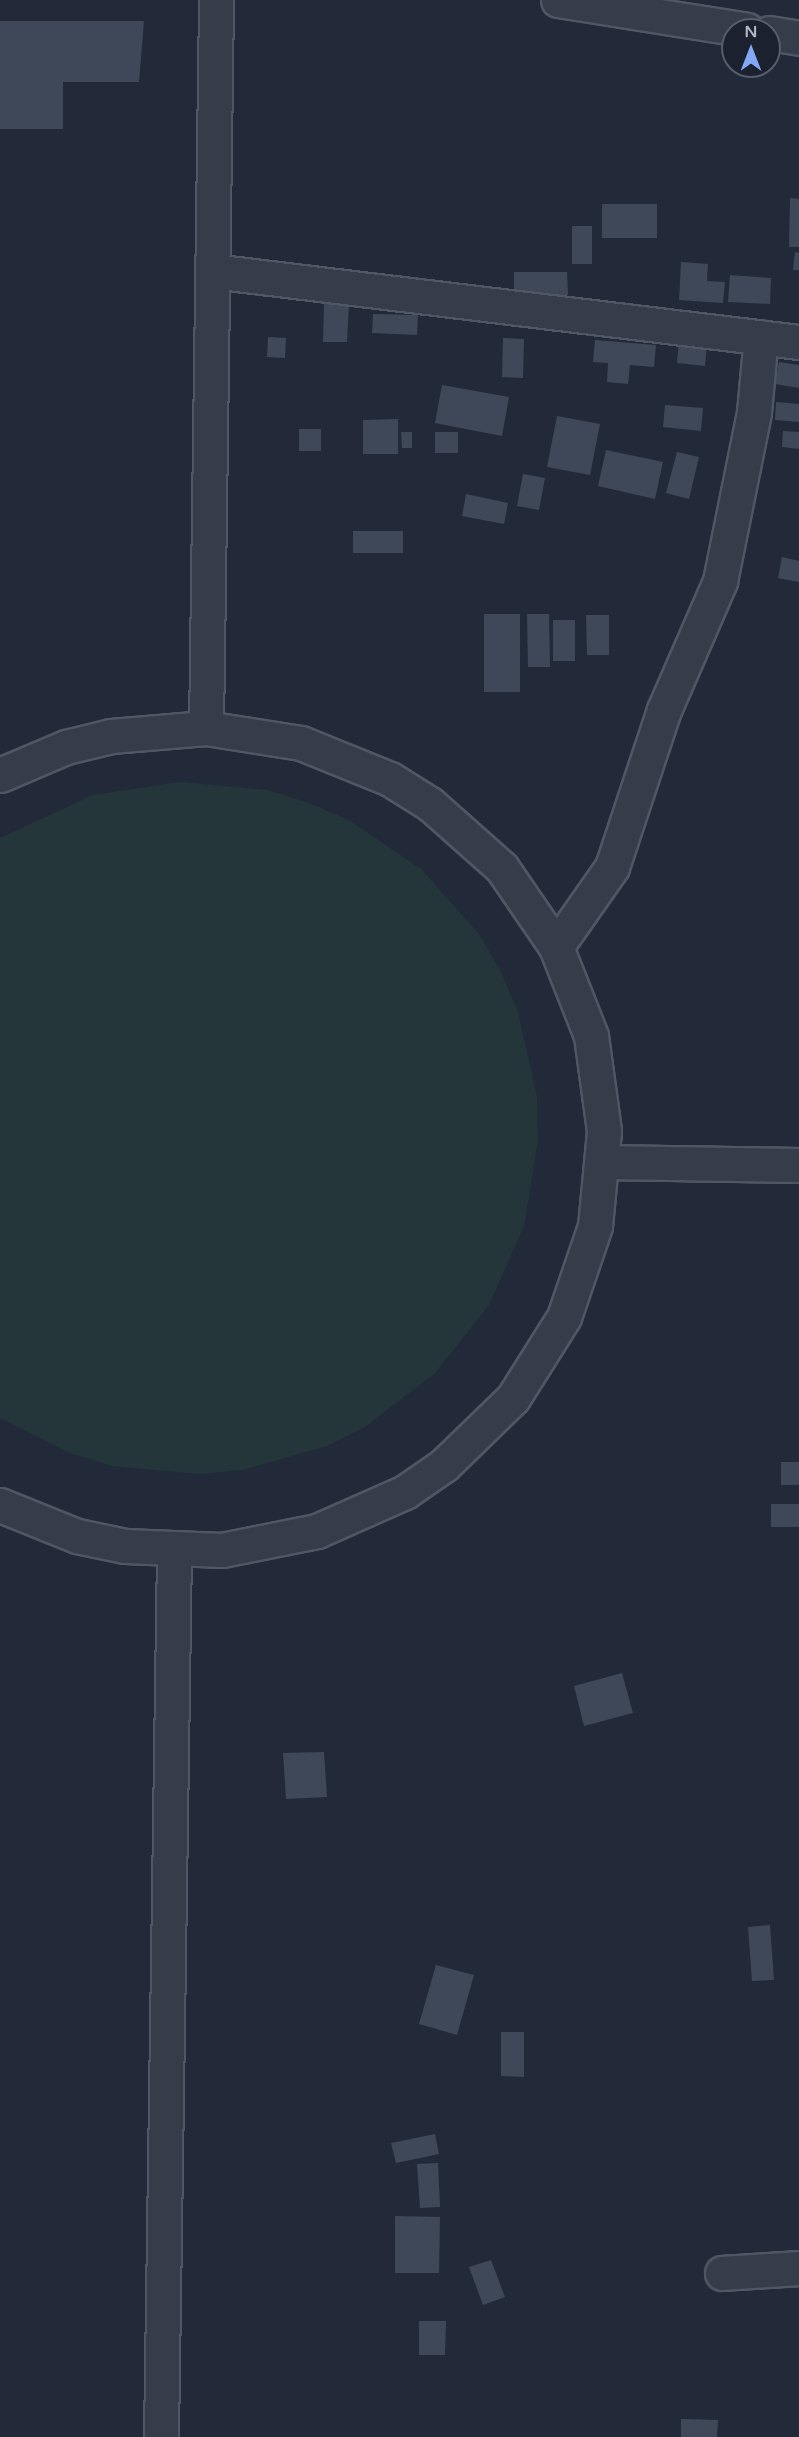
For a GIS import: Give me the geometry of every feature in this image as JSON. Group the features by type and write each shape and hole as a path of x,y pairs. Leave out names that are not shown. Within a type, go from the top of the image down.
{"street":[{"path":"206,728 216,0"},
{"path":"558,0 721,26"},
{"path":"781,35 799,38"},
{"path":"212,271 799,342"},
{"path":"556,947 612,867 664,710 720,581 754,412 761,337"},
{"path":"0,775 66,747 111,736 206,728 301,743 381,775 430,804 502,868 556,947 591,1036 600,1083 603,1161 595,1226 564,1317 513,1398 480,1433 405,1491 317,1532 222,1550 174,1551 77,1536 0,1505"},
{"path":"603,1161 799,1165"},
{"path":"161,2437 174,1551"},
{"path":"722,2273 799,2268"}],"shaded area":[{"path":"180,782 267,790 309,803 349,820 421,869 479,934 501,972 518,1012 537,1097 538,1140 524,1226 489,1305 435,1373 365,1427 327,1446 243,1470 199,1474 112,1466 70,1453 0,1418 0,838 93,795"}],"building":[{"path":"0,21 144,21 139,82 63,82 63,129 0,129"},
{"path":"790,198 799,199 799,247 789,247"},
{"path":"602,204 657,204 657,238 602,238"},
{"path":"572,226 592,226 592,264 572,264"},
{"path":"795,252 799,253 799,270 793,270"},
{"path":"681,262 708,264 707,281 725,282 723,303 679,300"},
{"path":"514,272 567,272 568,295 514,295"},
{"path":"730,275 771,278 770,304 728,302"},
{"path":"324,303 349,304 347,342 323,342"},
{"path":"373,314 418,315 417,335 372,333"},
{"path":"268,337 286,338 285,358 267,357"},
{"path":"503,338 524,339 523,378 502,377"},
{"path":"595,340 656,345 654,367 630,365 628,384 607,382 608,363 593,362"},
{"path":"679,341 707,343 705,366 677,363"},
{"path":"779,362 799,365 799,388 775,384"},
{"path":"442,385 509,397 502,436 435,423"},
{"path":"776,402 799,404 799,422 775,420"},
{"path":"665,405 703,408 701,431 663,427"},
{"path":"557,416 600,424 590,475 547,467"},
{"path":"398,419 398,454 363,454 363,420"},
{"path":"299,429 321,429 321,451 299,451"},
{"path":"783,431 799,432 799,449 782,447"},
{"path":"401,432 412,432 412,448 402,448"},
{"path":"435,432 458,432 458,453 435,453"},
{"path":"606,450 663,462 655,499 598,486"},
{"path":"677,452 699,457 689,499 666,493"},
{"path":"523,474 545,478 539,510 517,506"},
{"path":"466,494 508,503 504,524 462,516"},
{"path":"353,531 403,531 403,553 353,553"},
{"path":"782,557 799,561 799,582 778,578"},
{"path":"484,614 520,614 520,692 484,692"},
{"path":"527,614 549,614 550,667 528,667"},
{"path":"586,615 609,615 609,655 587,655"},
{"path":"553,620 575,620 575,661 553,661"},
{"path":"781,1462 799,1462 799,1485 781,1485"},
{"path":"771,1504 799,1504 799,1527 771,1527"},
{"path":"622,1673 633,1713 584,1726 574,1686"},
{"path":"324,1752 327,1797 286,1799 283,1753"},
{"path":"770,1925 774,1980 752,1981 748,1927"},
{"path":"436,1965 474,1975 457,2035 419,2024"},
{"path":"501,2032 524,2032 524,2077 501,2076"},
{"path":"435,2134 439,2154 396,2163 391,2143"},
{"path":"438,2163 440,2207 420,2208 417,2164"},
{"path":"395,2216 440,2217 439,2273 395,2273"},
{"path":"491,2260 505,2297 483,2305 469,2267"},
{"path":"419,2321 446,2321 445,2355 419,2355"},
{"path":"681,2419 718,2420 717,2437 681,2437"}]}
